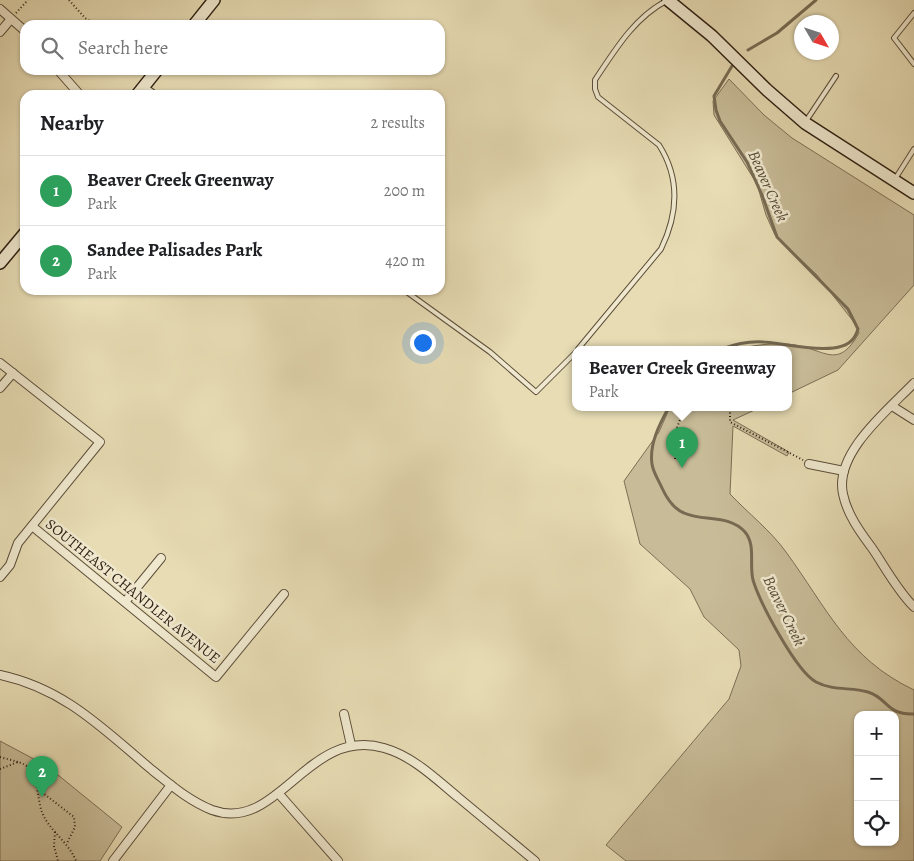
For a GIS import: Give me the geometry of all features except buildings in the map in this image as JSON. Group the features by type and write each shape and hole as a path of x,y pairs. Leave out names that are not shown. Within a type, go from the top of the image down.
{"main road":[{"path":"198,20 214,0"},
{"path":"668,0 712,36 767,90 805,123 914,193"},
{"path":"141,90 153,75"},
{"path":"0,264 20,239"}],"street":[{"path":"0,9 20,27"},
{"path":"0,32 11,19"},
{"path":"62,75 76,90"},
{"path":"0,363 100,442 18,543 10,564 0,577"},
{"path":"0,388 12,373"},
{"path":"914,383 860,441 844,471 842,483 843,495 857,527 914,607"},
{"path":"892,406 914,420"},
{"path":"809,464 844,471"},
{"name":"SOUTHEAST CHANDLER AVENUE","path":"32,526 216,677 284,594"},
{"path":"125,602 161,558"},
{"path":"0,675 40,687 71,703 171,785 195,802 214,811 232,812 259,806 279,794 315,761 334,750 351,746 371,745 385,748 412,761 535,861"},
{"path":"344,714 351,746"},
{"path":"113,861 171,785"},
{"path":"279,794 338,861"}],"lane":[{"path":"580,346 661,249 670,231 675,192 673,173 665,154 659,145 598,97 595,89 595,80 638,20 668,0"},
{"path":"914,13 894,38 914,64"},
{"path":"805,123 836,76"},
{"path":"145,85 151,90"},
{"path":"894,180 914,149"},
{"path":"411,295 490,352 536,392 572,355"}],"path":[{"path":"11,19 28,0"},
{"path":"69,0 88,20"},
{"path":"676,459 676,430 683,411"},
{"path":"730,412 730,422 794,454 809,464"},
{"path":"0,757 28,767 38,789 43,815 66,843 76,861"},
{"path":"0,769 18,762"},
{"path":"38,789 74,817 75,827 66,843"},
{"path":"56,831 54,846 58,861"}],"shaded area":[{"path":"729,79 764,115 792,138 914,215 914,285 838,370 792,392 792,346 752,346 788,344 806,347 831,355 844,351 859,333 857,326 817,275 775,235 766,215 757,184 714,115 713,101"},
{"path":"668,411 752,411 733,420 789,452 787,456 733,426 730,494 780,544 840,630 855,647 891,677 914,690 914,861 626,861 606,845 729,699 741,666 739,650 704,617 690,589 640,544 624,481 659,432"},
{"path":"0,741 47,766 122,827 100,861 0,861"}],"waterway":[{"path":"748,50 777,33 816,0"},
{"name":"Beaver Creek","path":"732,66 714,96 720,121 747,162 762,195 777,237 848,309 858,329 853,339 846,345 836,348 811,348 759,342 732,346"},
{"name":"Beaver Creek","path":"667,411 656,434 652,449 652,464 664,492 671,503 680,511 692,516 724,520 739,526 745,532 750,543 752,574 757,591 789,651 799,665 816,682 822,685 868,692 880,698 898,712 914,714"}],"place":[{"name":"Beaver Creek Greenway","path":"682,468"},
{"name":"Sandee Palisades Park","path":"42,797"}]}
